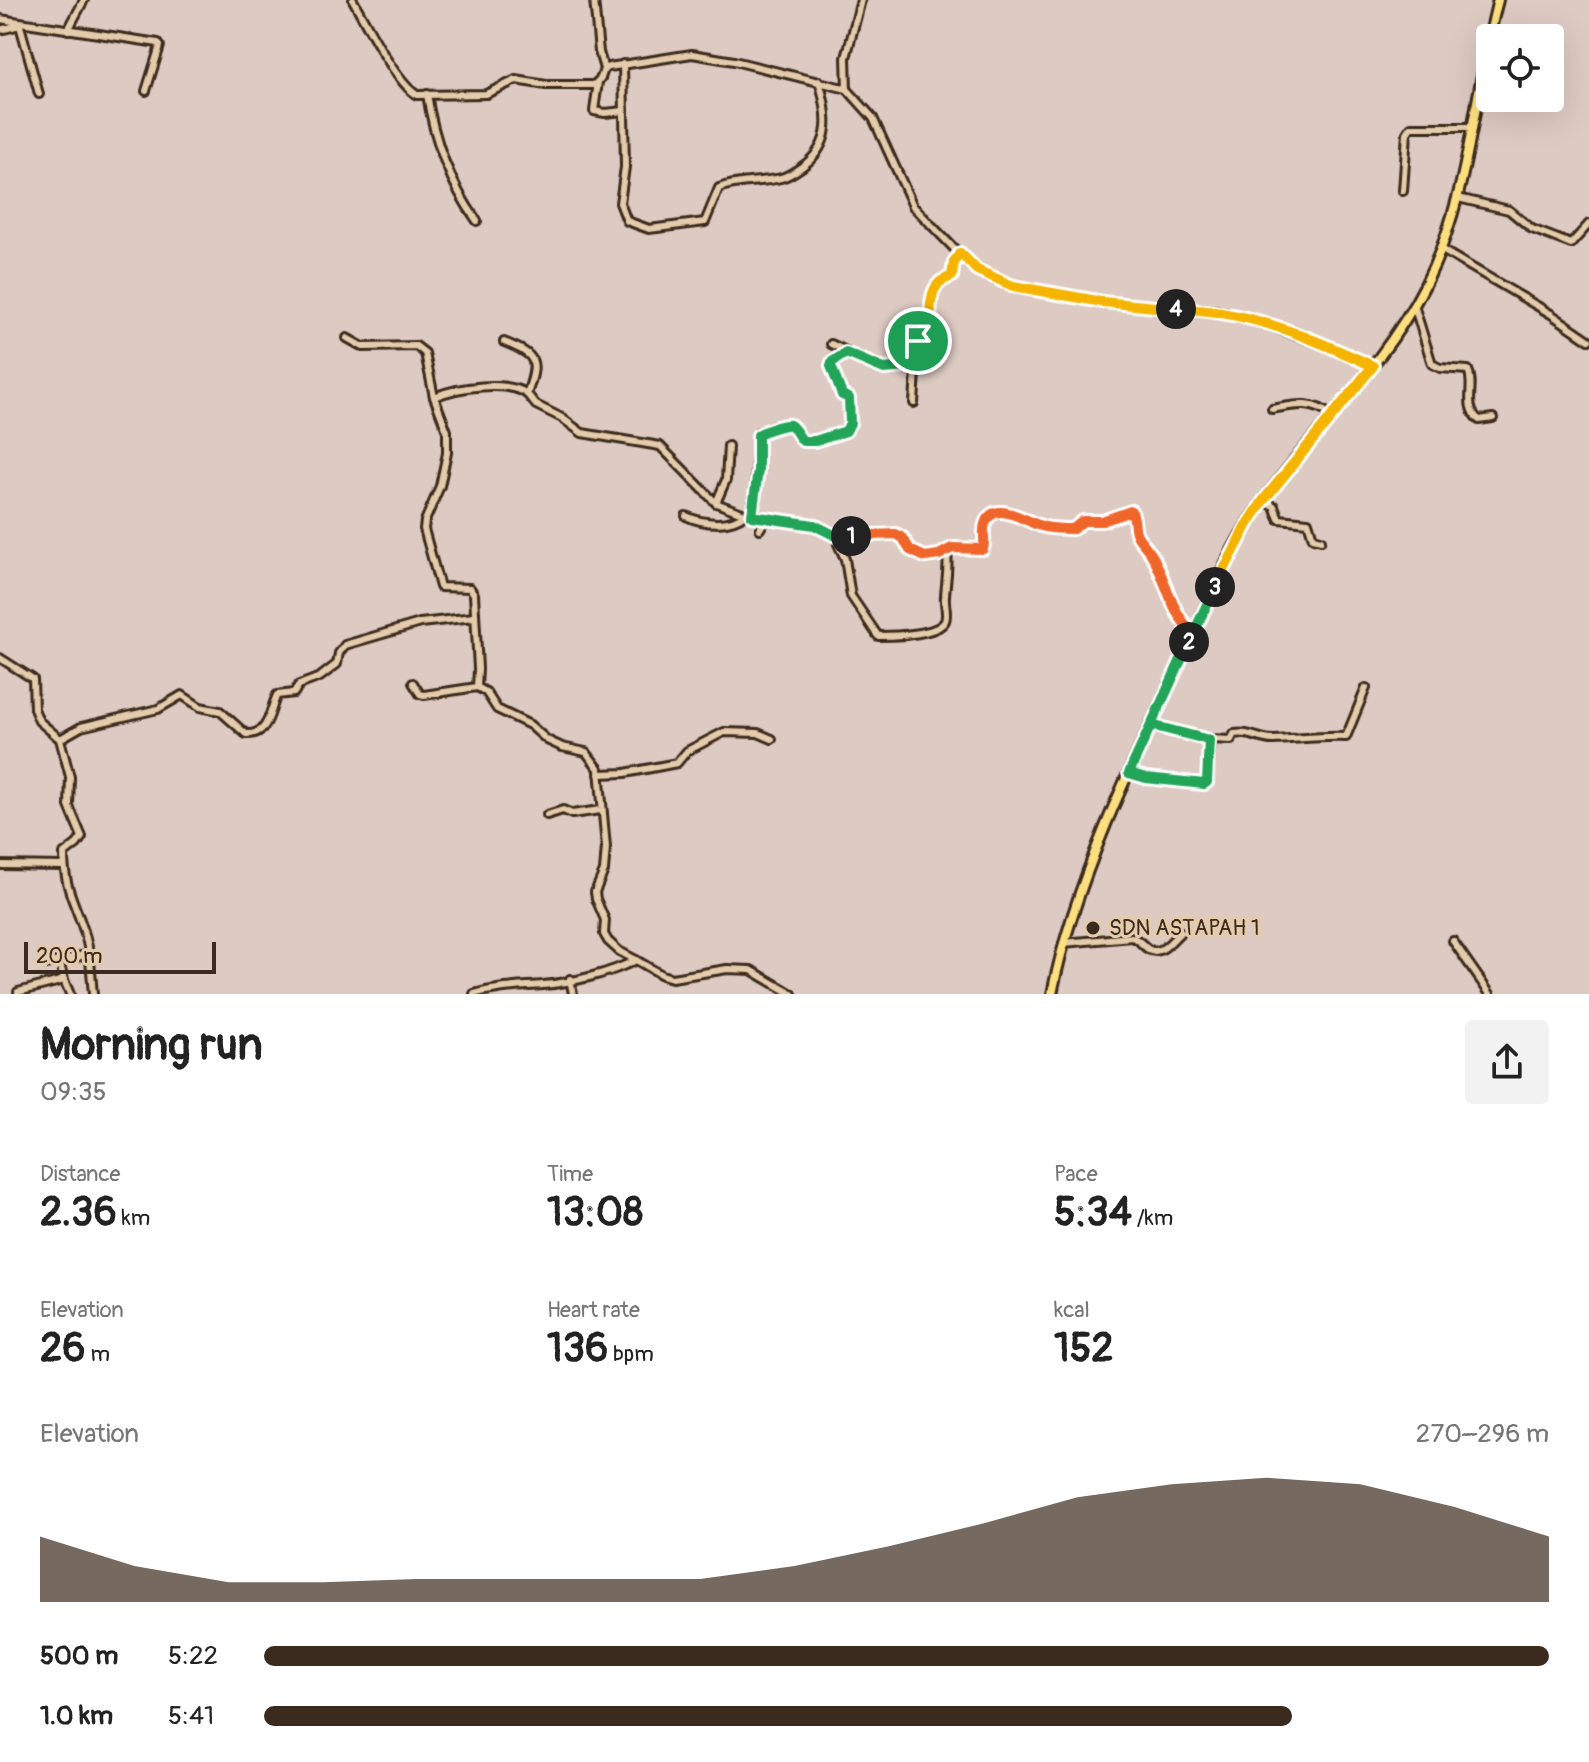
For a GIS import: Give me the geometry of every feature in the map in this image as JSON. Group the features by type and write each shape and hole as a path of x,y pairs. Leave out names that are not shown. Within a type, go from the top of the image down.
{"main road":[{"path":"1052,994 1063,943 1129,773 1241,536 1263,501 1373,366 1414,305 1442,250 1458,198 1486,45 1498,0"}],"street":[{"path":"68,30 84,0"},
{"path":"353,0 410,90 417,95 486,94 516,80 584,86 598,82"},
{"path":"594,0 599,52 604,69 598,82 594,111 624,111"},
{"path":"847,89 846,58 861,0"},
{"path":"0,19 158,43 160,46 146,91"},
{"path":"0,30 20,23"},
{"path":"20,23 39,94"},
{"path":"604,69 692,54 847,89 873,118 913,206 977,270 1013,286 1147,307 1216,310 1276,328 1373,366"},
{"path":"623,64 625,167 620,189 622,211 633,225 649,229 707,221 720,188 782,178 817,154 823,142 826,123 824,94 819,81"},
{"path":"427,94 434,135 450,176 477,221"},
{"path":"1403,191 1407,133 1411,127 1472,127"},
{"path":"1458,198 1509,210 1532,229 1571,244 1589,224"},
{"path":"1442,250 1589,340"},
{"path":"914,403 918,341 928,342 931,338 930,313 937,288 941,281 952,276 954,262 960,253"},
{"path":"1414,305 1432,364 1440,368 1468,370 1471,375 1469,396 1473,414 1479,420 1493,418"},
{"path":"347,338 363,347 416,346 425,353 434,397 447,431 447,453 440,486 424,529 439,586 444,589 472,589 475,597 477,687"},
{"path":"504,342 526,351 532,357 534,370 527,394"},
{"path":"831,344 884,369 916,366"},
{"path":"748,515 759,432 790,424 801,440 815,441 849,428 849,398 842,395 831,366 846,353"},
{"path":"434,397 491,386 515,387 527,394 536,405 587,435 660,446 716,503 748,515 814,525 839,537 896,534 919,555 936,556 952,548 983,549 985,526 989,519 999,513 1021,515 1043,527 1073,529 1083,521 1102,521 1131,511 1137,534 1155,559 1177,613 1183,624 1194,633"},
{"path":"1272,409 1291,405 1321,407 1331,416"},
{"path":"716,503 726,480 728,446"},
{"path":"1263,501 1274,506 1279,519 1308,522 1313,538 1321,540"},
{"path":"686,516 702,521 724,522 737,521 748,515"},
{"path":"760,529 766,518"},
{"path":"839,537 851,596 878,636 932,631 942,625 947,616 947,551"},
{"path":"60,739 81,727 158,709 182,695 200,707 220,711 250,735 265,726 277,695 294,693 299,685 320,677 337,664 341,648 345,645 420,623 474,617"},
{"path":"0,658 33,679 37,715 43,725 60,739 70,777 69,806 82,837 64,853 67,891 86,937 93,994"},
{"path":"413,683 424,695 477,687 486,692 497,709 530,725 547,740 586,752 595,762 599,774 606,860 595,892 605,920 604,934 619,951 672,978 727,969 751,970 792,994"},
{"path":"1151,725 1209,740 1231,740 1234,734 1239,733 1254,734 1269,740 1306,736 1346,737 1366,688"},
{"path":"599,774 625,773 677,763 687,751 724,732 758,733 772,739"},
{"path":"1129,773 1146,778 1204,784 1208,780 1209,740"},
{"path":"547,815 563,810 572,814 601,810"},
{"path":"0,865 64,866"},
{"path":"1063,943 1132,937 1151,951 1156,951 1165,948 1181,932"},
{"path":"1453,941 1490,994"},
{"path":"46,964 89,954"},
{"path":"59,960 70,994"},
{"path":"474,994 507,986 542,985 608,972 636,960"},
{"path":"570,979 573,994"},
{"path":"18,992 64,980"}],"place":[{"name":"SDN ASTAPAH 1","path":"1093,928"}],"route":[{"path":"960,253 977,270 1013,286 1103,302 1165,309 1216,310 1276,328 1373,366 1274,486 1248,524 1151,725 1209,740 1206,783 1146,778 1129,773 1173,676 1194,633 1183,624 1177,613 1155,559 1137,534 1132,512 1126,511 1102,521 1085,520 1075,529 1043,527 1021,515 999,513 989,519 985,526 983,549 952,548 931,557 913,552 896,534 843,537 814,525 752,516 759,432 790,424 801,440 815,441 846,431 850,423 849,398 842,395 832,362 846,353 884,369 916,366 918,341 930,340 930,313 937,288 941,281 952,276 954,262 960,253"}]}
